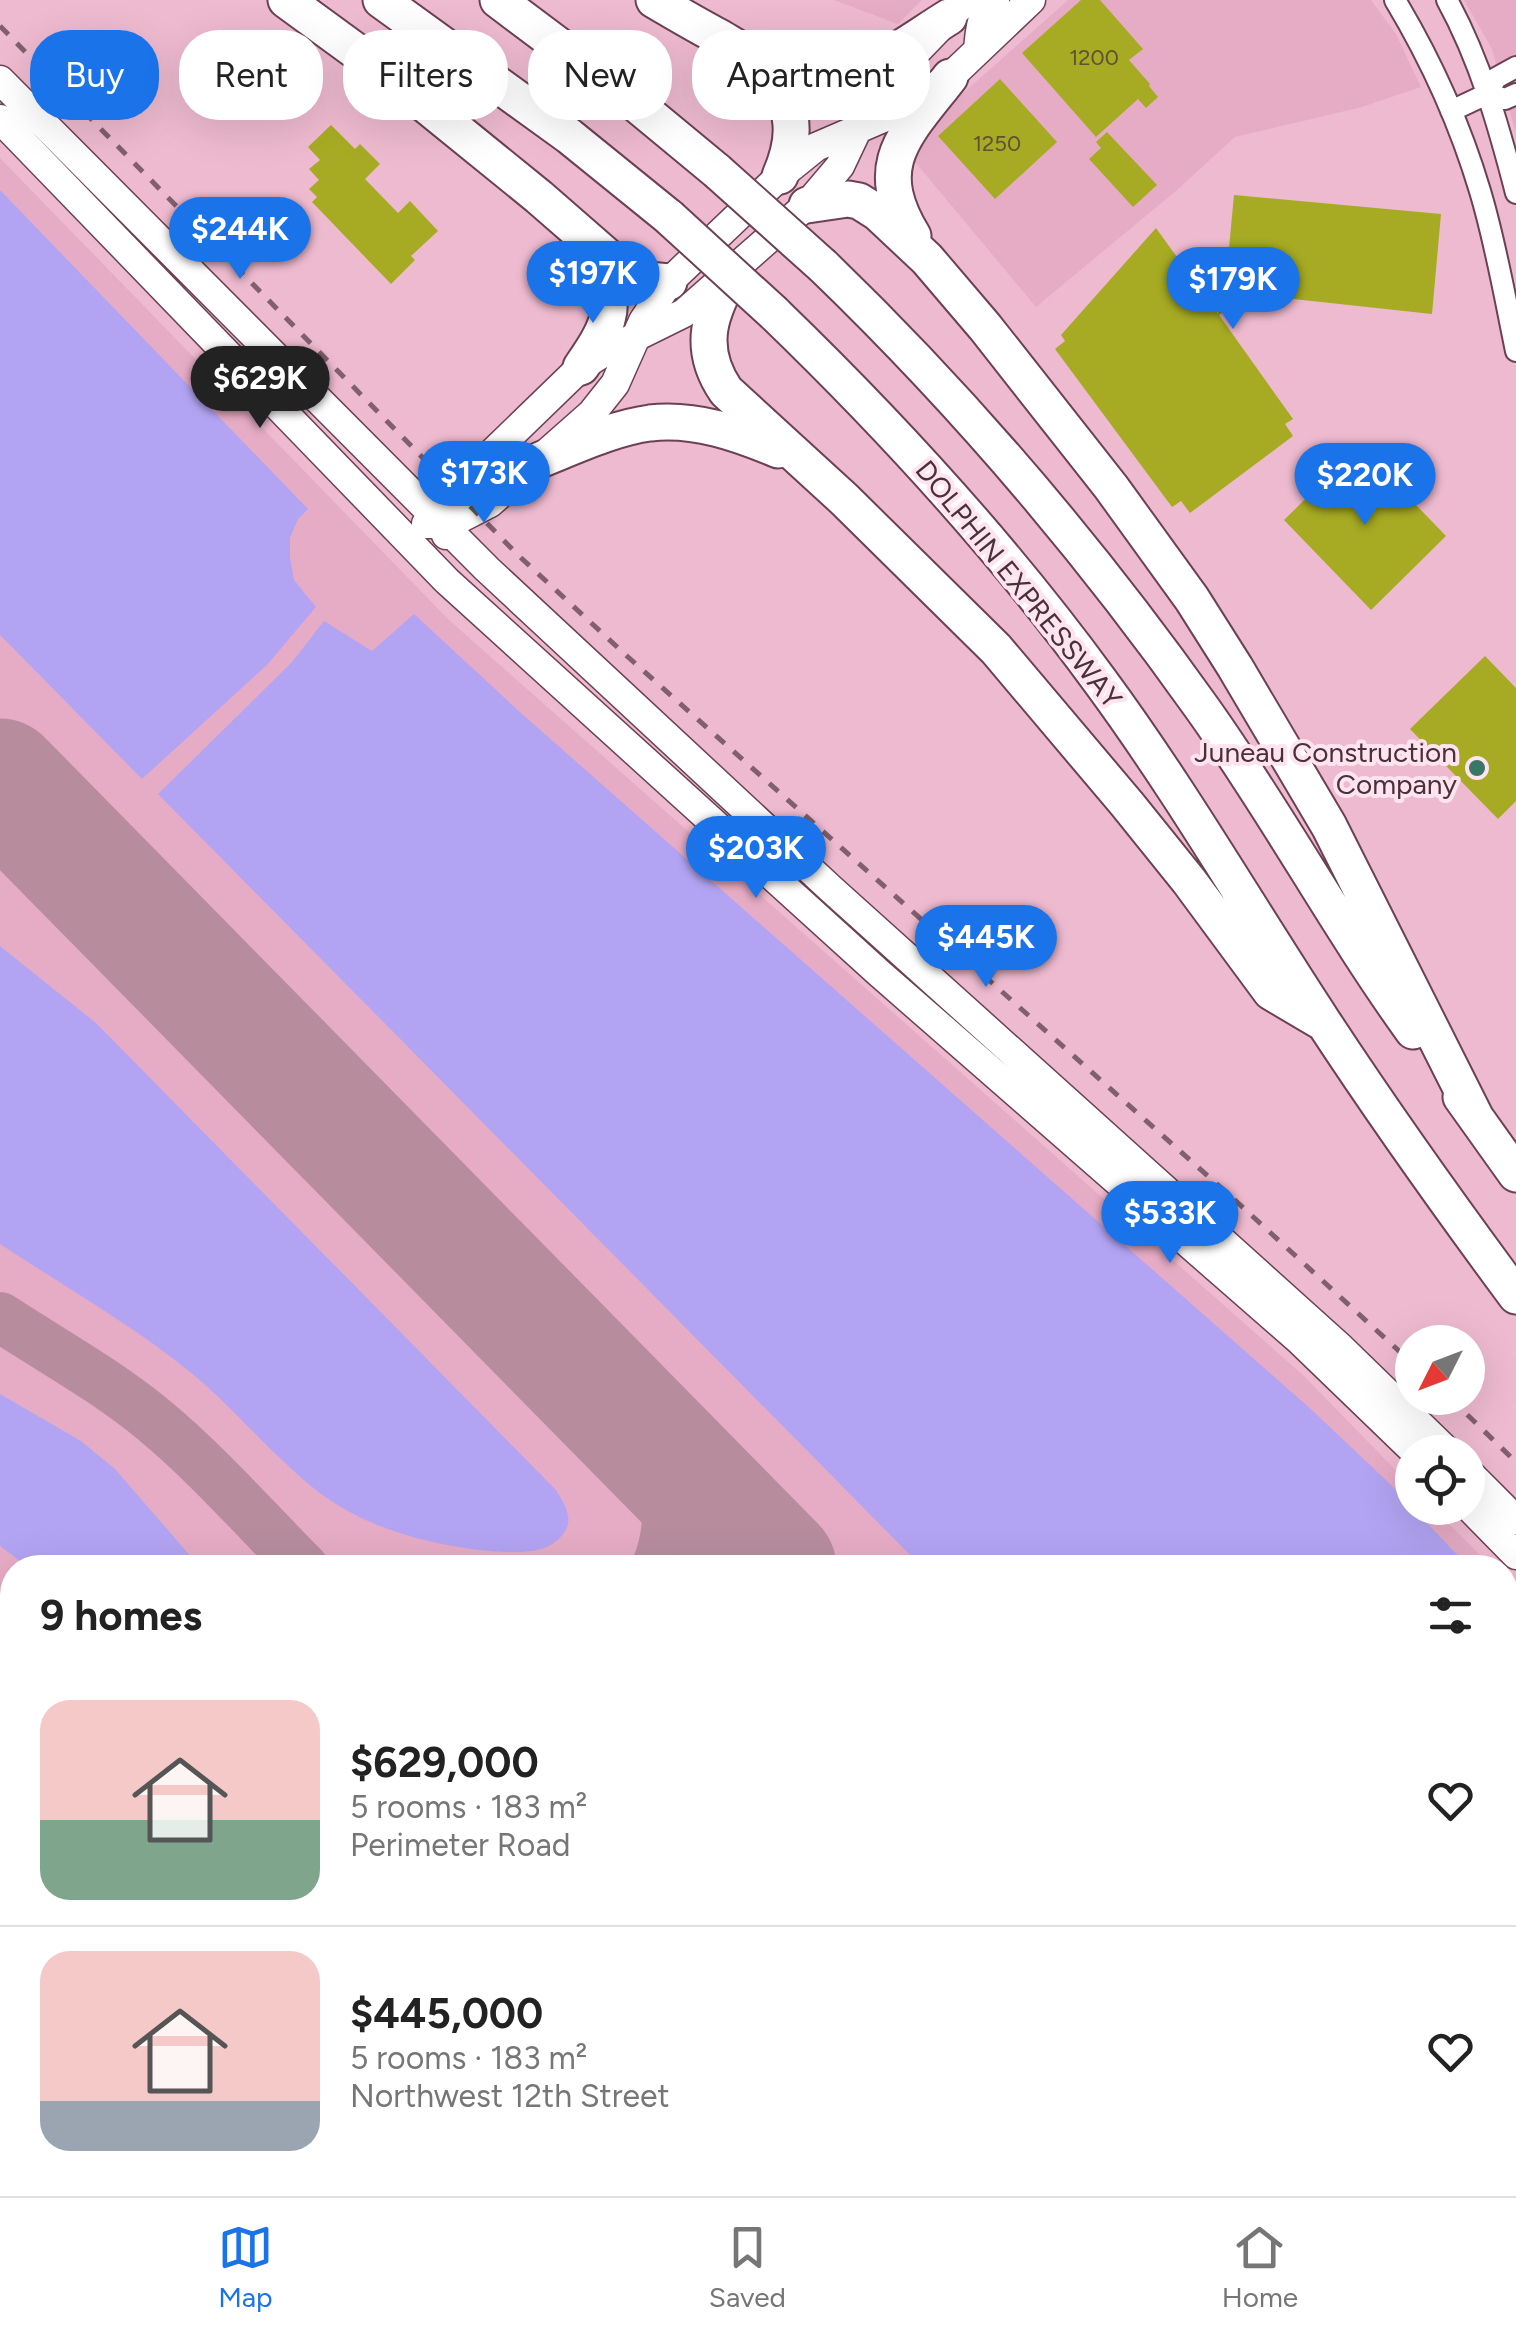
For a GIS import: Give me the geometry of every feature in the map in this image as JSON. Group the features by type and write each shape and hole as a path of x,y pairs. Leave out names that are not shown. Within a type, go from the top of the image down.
{"highway":[{"path":"286,0 390,76 626,272 638,278 669,282"},
{"name":"DOLPHIN EXPRESSWAY","path":"381,0 569,136 668,217 774,313 872,409 931,474 1044,606 1146,744 1325,1024 1516,1296"},
{"path":"498,0 630,99 717,171 886,326 988,436 1122,598 1203,709 1382,988 1516,1174"},
{"path":"654,0 706,30"},
{"path":"926,30 958,8"},
{"path":"926,258 900,215 894,196 894,163 906,134 950,77"},
{"path":"780,176 790,146 790,120"},
{"path":"808,205 848,198 878,213 926,258 985,327 1111,487 1236,667 1329,826 1475,1116"},
{"path":"569,222 584,254 599,271 610,302 602,335 581,367"},
{"path":"734,270 709,326 712,368 726,391 918,570 996,649 1140,819 1271,992 1325,1024"},
{"path":"540,460 624,428 673,422 728,431 802,460"}],"main road":[{"path":"978,50 979,22 994,0"},
{"path":"381,514 415,524 442,524 490,503 592,413 616,384 635,338 669,282 780,176 816,146 902,109 950,77 1031,0"},
{"path":"593,714 559,664 468,579 442,524 444,503 581,367 684,313 808,205 840,166 886,83 958,8"},
{"path":"0,80 487,568 830,888 1342,1348 1431,1435"},
{"path":"0,120 447,580 879,973 1299,1340 1397,1435"},
{"path":"487,568 480,547 480,526 490,503"},
{"path":"1485,1489 1516,1520"},
{"path":"1485,1523 1516,1555"}],"street":[{"path":"1395,0 1429,61 1466,149 1487,218 1516,351"},
{"path":"1447,0 1471,48 1516,193"},
{"path":"1452,111 1487,94 1496,78 1516,68"},
{"path":"1487,94 1505,98 1516,94"}],"shaded area":[{"path":"834,0 922,0 898,24"},
{"path":"1068,0 1371,0 1396,34 1421,87 1362,107 1235,137 1036,307 910,156 933,120"},
{"path":"1464,0 1516,0 1516,134 1492,49"},
{"path":"0,158 449,620 1304,1376 1395,1470 1395,1525 1450,1525 1480,1555 0,1555"},
{"path":"0,190 308,509 298,519 290,538 290,557 294,580 316,607 267,665 142,779 0,635"},
{"path":"414,614 521,713 1313,1411 1395,1489 1395,1525 1429,1525 1458,1555 910,1555 158,794 292,662 324,621 372,651"},
{"path":"0,946 96,1023 556,1490 568,1517 562,1536 533,1551 489,1551 419,1539 352,1513 312,1487 167,1354 0,1244"},
{"path":"0,1394 81,1441 115,1469 190,1555 12,1555 0,1546"}],"building":[{"path":"1081,0 1100,0 1143,49 1129,60 1158,97 1146,108 1138,99 1096,137 1022,53"},
{"path":"1000,79 1057,142 995,199 938,136"},
{"path":"331,125 355,149 360,144 380,164 365,179 398,213 410,201 438,231 411,256 415,260 391,284 312,202 317,197 309,189 319,180 309,169 320,160 308,147"},
{"path":"1107,132 1157,185 1133,207 1089,159 1101,148 1096,142"},
{"path":"1234,195 1441,214 1432,314 1248,294 1219,315 1293,419 1285,424 1293,436 1190,513 1181,501 1172,507 1055,349 1065,341 1061,335 1156,228 1218,314 1218,288 1225,290"},
{"path":"1359,446 1446,536 1371,610 1284,520"},
{"path":"1485,656 1516,688 1516,801 1498,819 1410,729"}],"taxiway":[{"path":"0,822 61,872 319,1106"},
{"path":"0,1317 137,1406 175,1438 291,1555"},
{"path":"630,1421 651,1456 664,1491 667,1527 660,1555"}],"runway":[{"path":"0,781 761,1555"}],"railway":[{"path":"0,26 519,556 1395,1347"},
{"path":"1468,1415 1516,1462"}],"place":[{"name":"Juneau Construction Company","path":"1477,768"}]}
